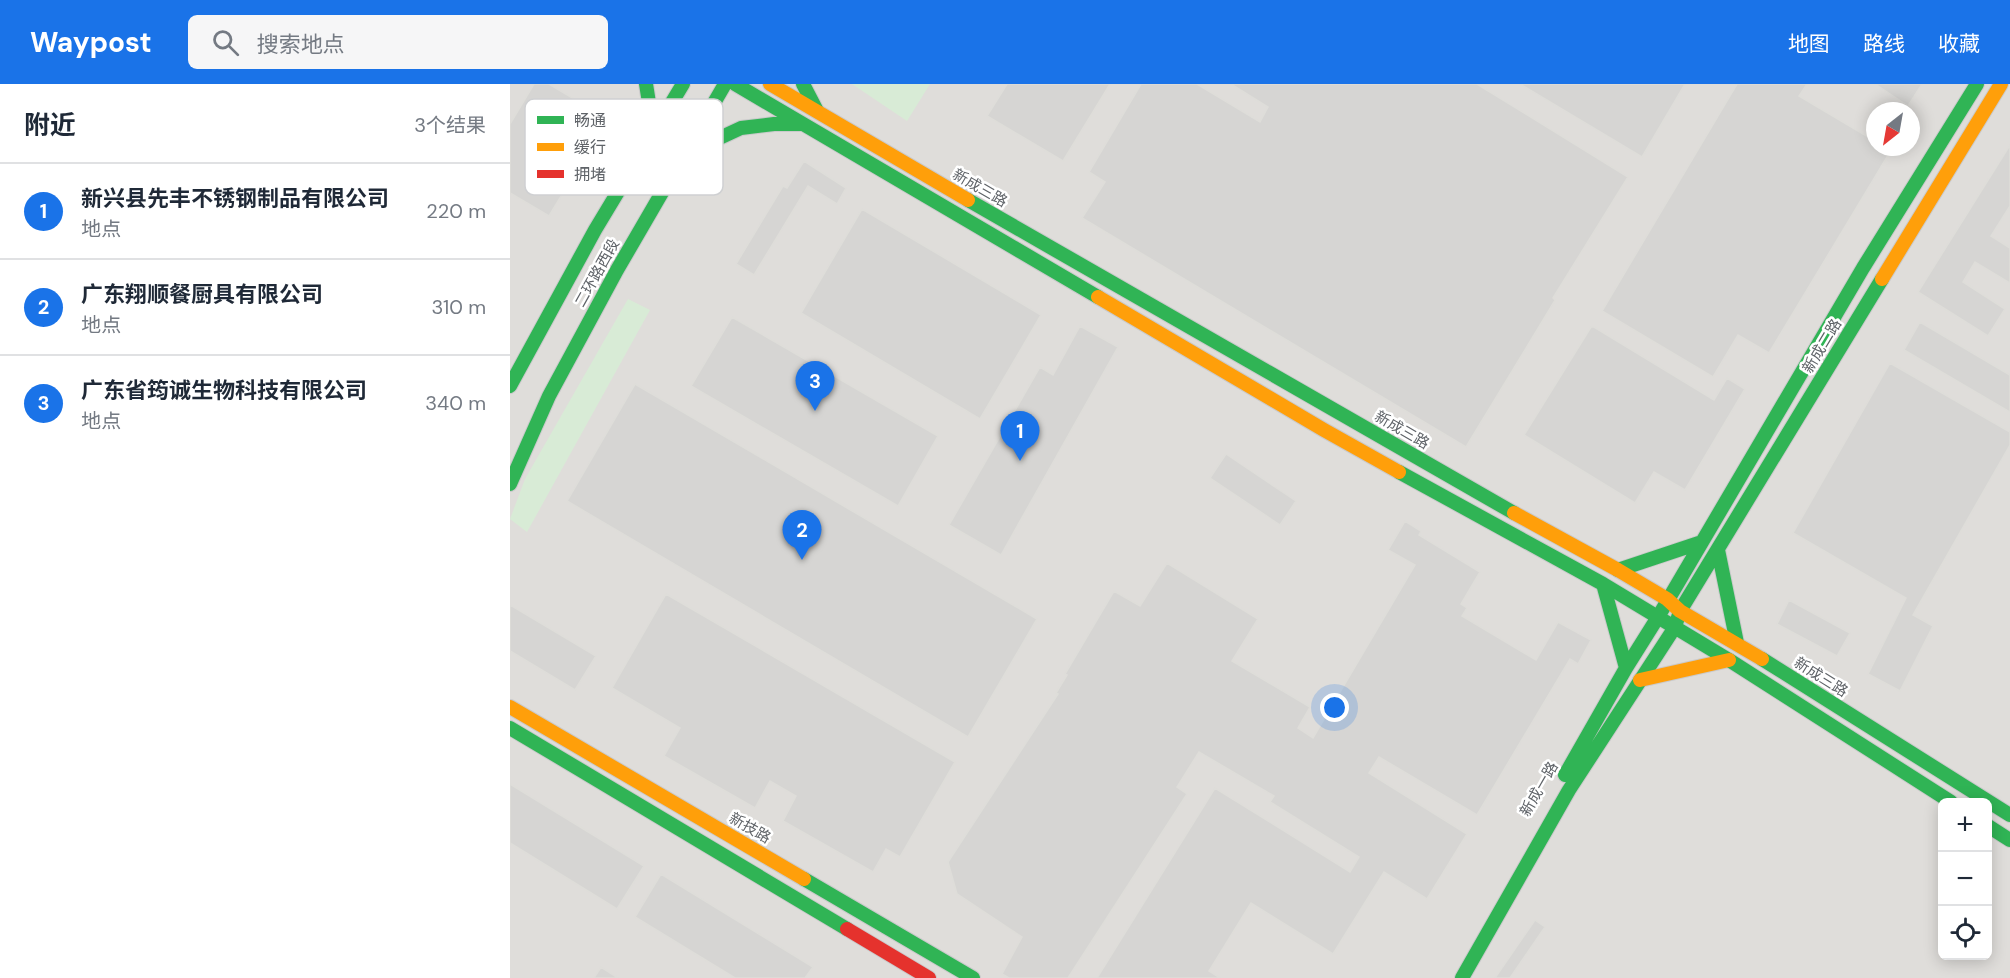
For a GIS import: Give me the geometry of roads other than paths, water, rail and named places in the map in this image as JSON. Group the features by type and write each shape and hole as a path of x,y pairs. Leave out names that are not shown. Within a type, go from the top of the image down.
{"street":[{"path":"646,84 648,99"},
{"name":"二环路西段","path":"674,99 683,84"},
{"name":"二环路西段","path":"716,99 725,84"},
{"path":"735,84 1324,430 1603,584 1729,660 1945,798"},
{"name":"新成三路","path":"770,84 1473,490 1618,570 1667,600 1680,611 1737,643 2010,815"},
{"path":"803,84 818,113"},
{"name":"新成二路","path":"1658,617 1863,268 1977,84"},
{"name":"新成二路","path":"1675,627 1680,611 2001,84"},
{"path":"723,136 741,128 774,124 805,124"},
{"name":"二环路西段","path":"510,386 617,195"},
{"name":"二环路西段","path":"510,484 549,396 660,195"},
{"path":"1618,570 1702,542"},
{"path":"1718,550 1737,643"},
{"path":"1603,584 1626,668"},
{"name":"新成一路","path":"1451,978 1626,668 1658,617"},
{"name":"新成一路","path":"1462,978 1569,790 1675,627"},
{"path":"1640,680 1729,660"},
{"name":"新技路","path":"510,707 973,978"},
{"path":"513,732 929,978"},
{"path":"1992,829 2010,840"}],"place":[{"name":"广东省筠诚生物科技有限公司","path":"815,411"},
{"name":"新兴县先丰不锈钢制品有限公司","path":"1020,461"},
{"name":"广东翔顺餐厨具有限公司","path":"802,560"}]}
